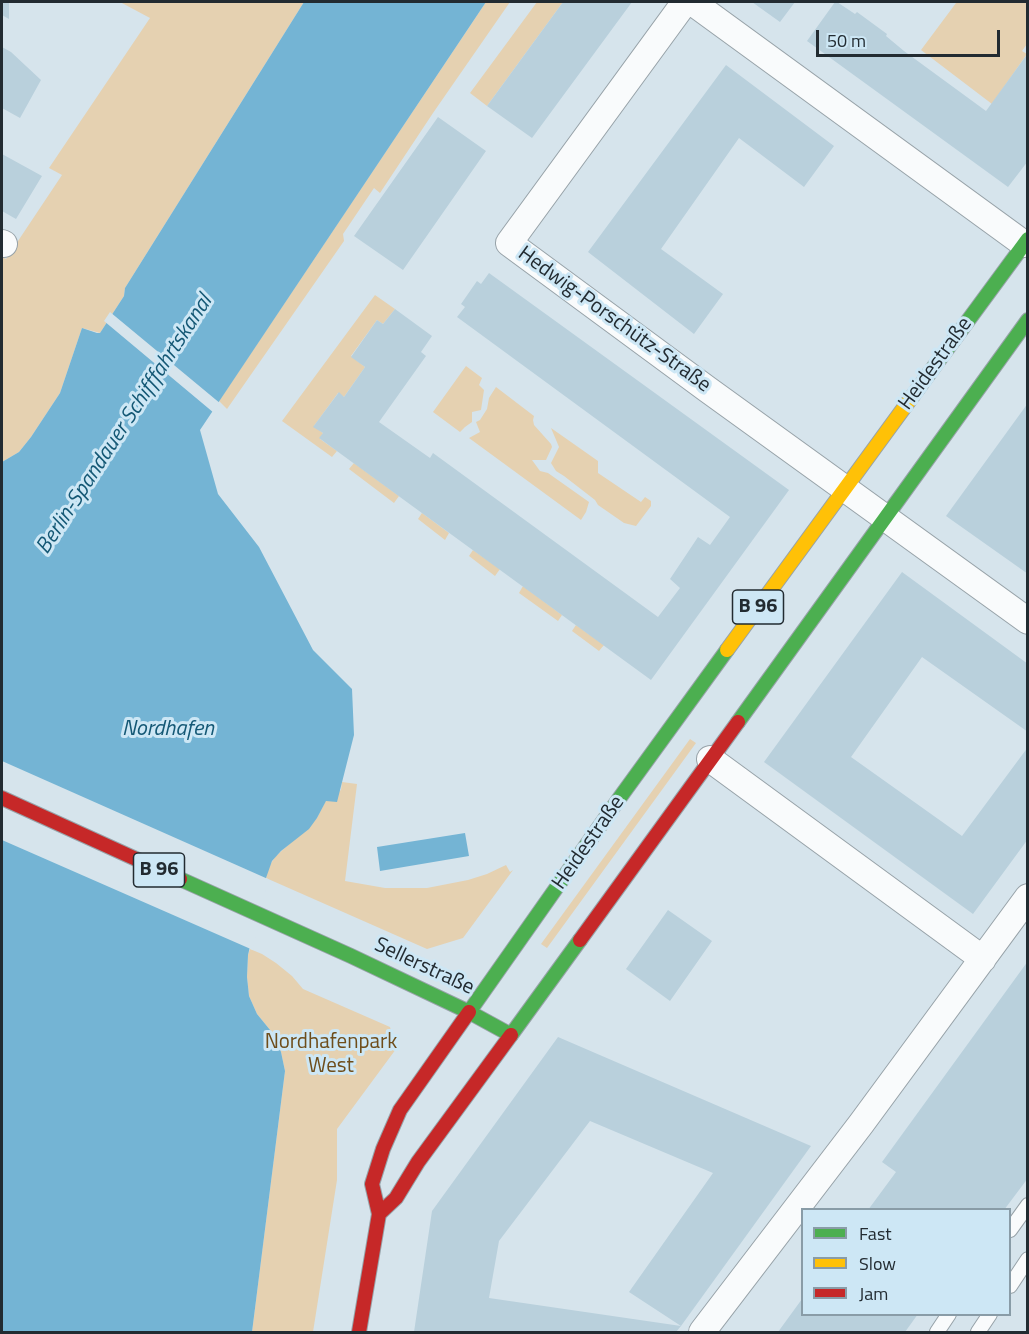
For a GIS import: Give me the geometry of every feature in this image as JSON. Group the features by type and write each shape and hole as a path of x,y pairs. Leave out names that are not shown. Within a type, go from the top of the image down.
{"main road":[{"name":"Heidestraße","path":"358,1332 379,1214 372,1184 383,1149 400,1110 621,796 1026,242"},
{"name":"B 96","path":"510,1035 1028,320"},
{"name":"Sellerstraße","path":"2,798 317,941 469,1012 510,1035"},
{"path":"379,1214 396,1198 417,1162 510,1035"}],"street":[{"name":"Hedwig-Porschütz-Straße","path":"685,2 509,243 844,488"},
{"path":"692,2 1026,242"},
{"path":"844,488 1028,621"},
{"path":"710,759 983,959"},
{"path":"702,1332 861,1124 1028,897"}],"lane":[{"path":"1011,1229 1028,1205"},
{"path":"1011,1284 1028,1259"},
{"path":"937,1332 948,1316"},
{"path":"978,1332 989,1316"}],"green space":[{"path":"120,2 304,2 125,288 124,296 100,333 82,328 60,393 19,452 2,462 2,257 6,259 62,175 49,168 150,18"},
{"path":"486,2 510,2 380,193 374,188 343,234 344,241 227,409 219,401"},
{"path":"537,2 563,2 487,106 470,93"},
{"path":"955,2 1027,2 1027,44 1022,51 1027,54 992,104 921,50"},
{"path":"375,295 395,309 383,324 377,320 351,356 365,367 344,397 338,393 314,426 323,433 320,439 337,451 332,457 282,421"},
{"path":"466,366 482,378 479,385 484,390 481,410 472,412 472,422 460,432 433,412"},
{"path":"496,387 534,416 534,425 551,444 552,447 546,460 532,460 540,471 548,473 589,502 581,520 469,438 480,432 476,422 487,409 489,398"},
{"path":"551,428 598,461 598,473 641,502 645,497 651,501 651,506 636,526 624,523 556,471 551,463 559,447"},
{"path":"354,463 399,496 394,503 349,469"},
{"path":"422,513 449,533 445,540 418,519"},
{"path":"473,550 500,569 495,576 469,556"},
{"path":"523,586 562,615 558,621 519,593"},
{"path":"576,625 604,645 599,651 572,631"},
{"path":"690,739 696,743 547,948 541,944"},
{"path":"342,782 357,784 345,881 385,888 427,888 468,880 506,865 510,872 513,870 463,938 427,949 266,878 268,868 275,857 317,818 326,800 341,790"},
{"name":"Nordhafenpark West","path":"250,949 276,963 303,989 390,1027 396,1049 337,1129 337,1180 313,1332 252,1332 285,1071 275,1036 257,1014 249,996 247,977"}],"water":[{"name":"Nordhafen","path":"304,2 486,2 200,430 218,494 259,547 313,650 352,689 354,735 337,802 326,801 309,829 272,861 248,955 249,996 257,1014 275,1036 285,1071 252,1332 2,1332 2,462 19,452 60,393 82,328 100,333 124,296 125,288"},
{"path":"465,833 469,856 380,871 377,847"}],"pier":[{"path":"110,312 221,404 214,413 104,321"},
{"path":"2,761 268,879 253,950 2,840"}],"building":[{"path":"2,2 9,2 9,19 2,15"},
{"path":"563,2 632,2 532,138 487,106"},
{"path":"752,2 795,2 780,22"},
{"path":"835,2 855,14 857,12 887,34 886,36 904,51 986,111 1028,53 1028,161 1008,187 807,41"},
{"path":"2,47 11,52 41,80 20,118 2,108"},
{"path":"726,65 834,146 804,187 739,138 661,249 723,294 694,334 588,252"},
{"path":"438,117 486,151 403,270 354,236"},
{"path":"2,154 42,176 16,219 2,211"},
{"path":"489,273 789,490 651,680 319,438 323,433 313,427 339,392 344,397 365,367 351,357 377,320 383,324 395,309 432,336 421,352 426,356 379,422 430,458 433,453 658,617 680,588 670,579 698,537 710,545 730,517 457,317 465,307 461,304 477,281 481,284"},
{"path":"1028,403 1028,574 946,516"},
{"path":"902,572 1028,664 1028,732 922,657 851,757 962,836 1028,747 1028,839 973,914 764,762"},
{"path":"668,910 712,941 670,1001 626,969"},
{"path":"1028,961 1028,1178 1006,1208 869,1208 896,1172 882,1162"},
{"path":"558,1037 811,1146 681,1326 676,1332 414,1332 432,1211","holes":["590,1121 713,1173 629,1292 681,1326 489,1298 499,1241"]},
{"path":"801,1300 801,1316 917,1316 905,1332 778,1332"}],"traffic: fast":[{"path":"928,375 1028,239"},
{"path":"738,722 1028,320"},
{"path":"469,1012 727,650"},
{"path":"180,879 351,956 469,1012 511,1035 580,940"}],"traffic: slow":[{"path":"727,650 928,375"}],"traffic: jam":[{"path":"580,940 738,722"},
{"path":"2,798 180,879"},
{"path":"359,1332 379,1214 372,1184 383,1149 400,1110 469,1012"},
{"path":"379,1214 396,1198 418,1162 511,1035"}],"water label":[{"name":"Berlin-Spandauer Schifffahrtskanal","path":"125,425"}]}
